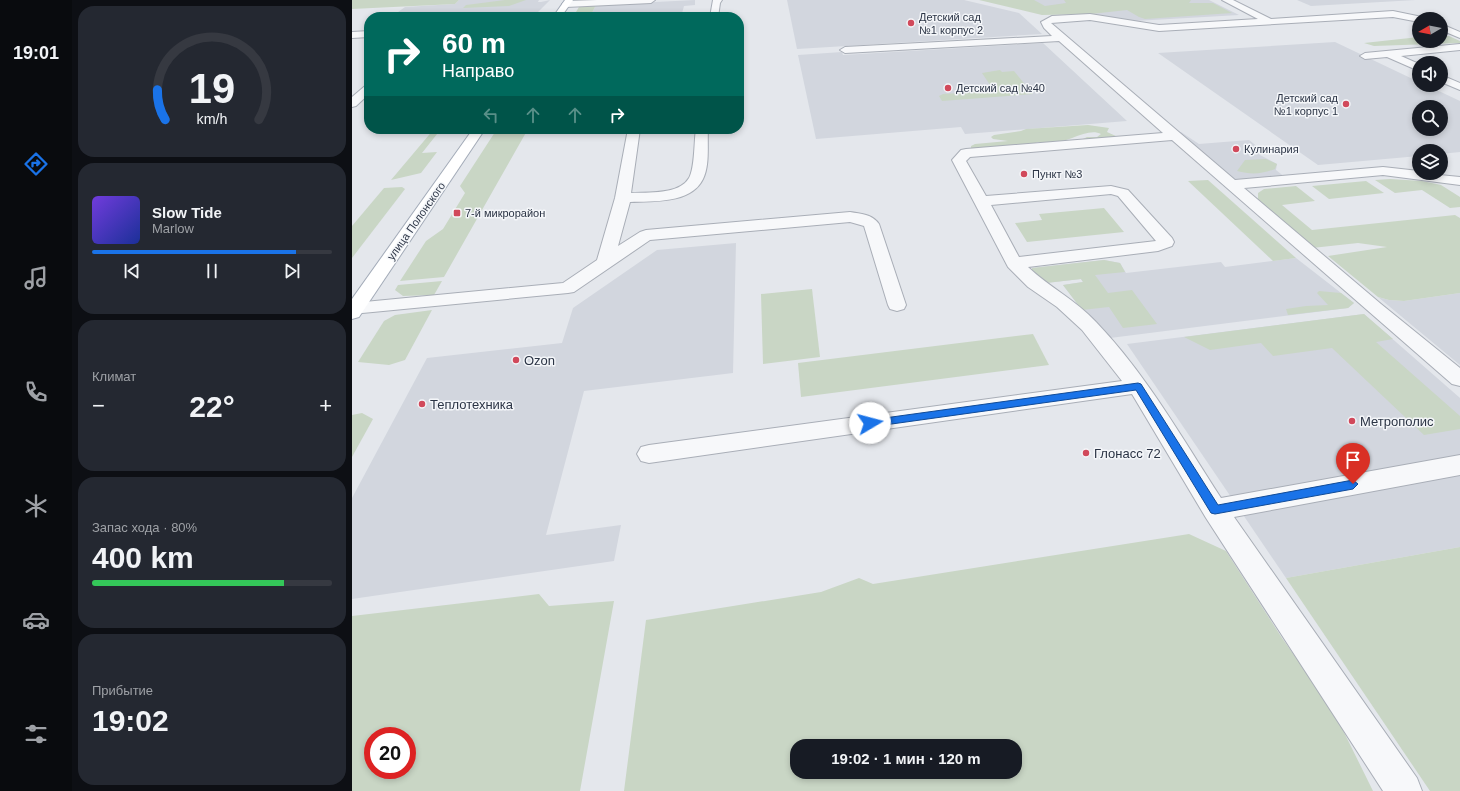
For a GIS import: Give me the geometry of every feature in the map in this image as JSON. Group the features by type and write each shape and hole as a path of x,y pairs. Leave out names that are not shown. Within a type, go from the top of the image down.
{"main road":[{"path":"560,12 567,2"},
{"name":"улица Полонского","path":"353,311 477,134"}],"lane":[{"path":"567,2 652,0"},
{"path":"715,12 716,2 718,0"},
{"path":"1226,0 1270,22"},
{"path":"1412,18 1393,14 1158,28 1090,17 1052,19 1046,22 1047,26 1234,185 1369,303 1460,378"},
{"path":"1448,30 1460,35"},
{"path":"352,35 364,34"},
{"path":"845,50 907,44 954,46 1061,38"},
{"path":"1365,56 1389,54 1394,52 1460,47"},
{"path":"1389,54 1412,65"},
{"path":"1448,81 1460,87"},
{"path":"352,103 364,92"},
{"path":"606,263 622,198 633,134"},
{"path":"622,198 665,195 680,191 690,185 697,178 701,134"},
{"path":"1176,136 966,153 959,160 1014,263 1034,283 1064,303 1089,326 1138,386 1215,510 1404,791"},
{"path":"1234,185 1383,171 1460,181"},
{"path":"982,201 1111,190 1123,193 1166,242 1158,246 1014,263"},
{"path":"353,311 568,288 646,235 850,217 859,218 871,224 897,305"},
{"path":"649,454 1138,386"},
{"path":"1215,510 1460,465"}],"shaded area":[{"path":"459,0 539,0 538,2 541,2 550,0 538,12 398,12 405,7 455,4"},
{"path":"695,0 695,5 684,6 682,12 592,12 596,5"},
{"name":"Детский сад №1 корпус 2","path":"787,0 964,0 1019,13 1042,34 797,49"},
{"path":"982,0 1209,0 1239,15 1135,21 1083,12"},
{"path":"1297,0 1416,0 1311,6"},
{"name":"Детский сад №1 корпус 1","path":"1335,42 1412,79 1412,92 1441,92 1460,101 1460,152 1448,153 1448,144 1412,144 1412,157 1318,165 1158,53"},
{"name":"Детский сад №40","path":"1043,43 1127,121 965,134 961,127 816,139 798,55 842,52 843,55"},
{"path":"1181,132 1199,144 1249,140 1267,154 1260,155 1277,164 1276,170 1286,178 1236,181 1176,133"},
{"path":"736,243 733,373 584,391 546,535 621,525 614,561 352,599 352,498 427,358 562,343 573,308 657,250"},
{"path":"1296,258 1354,303 1348,308 1110,338 1082,310 1063,285 1083,282 1081,279 1046,283 1032,268 1104,260 1120,263 1126,273 1221,262 1225,267"},
{"path":"1460,293 1460,365 1378,297 1389,300 1404,301"},
{"path":"1364,314 1460,398 1460,547 1286,578 1127,344"}],"green space":[{"path":"352,0 459,0 455,4 352,9"},
{"path":"505,0 526,0 509,6 463,8 466,5"},
{"path":"979,0 1034,0 1045,6 1066,3 1064,0 1191,0 1189,3 1213,3 1232,13 1145,19 1127,10 1091,14 1042,15"},
{"path":"596,5 592,12 576,12 579,7"},
{"path":"1448,36 1460,41 1460,43 1448,43"},
{"path":"1412,38 1412,45 1374,46 1364,43"},
{"path":"1000,70 1002,72 1014,71 1033,94 942,101 939,96 943,94 994,91 982,73"},
{"path":"1088,125 1109,128 1107,132 1118,137 1083,139 1087,137 1097,137 1101,134 1095,132 1055,143 1047,144 1038,142 1026,147 1016,147 1018,144 994,148 971,149 971,146 975,144 1008,141 993,139 991,137 994,135 1026,129"},
{"path":"430,134 437,134 422,153 437,152 421,173 391,180"},
{"path":"494,134 525,134 444,277 400,281 426,241 443,229 465,193 460,186"},
{"path":"1266,159 1277,164 1275,169 1256,173 1237,171 1245,160"},
{"path":"1390,179 1422,181 1441,185 1460,197 1460,207 1450,208 1422,190 1395,193 1375,180"},
{"path":"1208,180 1296,258 1273,261 1188,181"},
{"path":"1366,181 1384,193 1329,199 1312,186"},
{"path":"1296,186 1315,201 1282,205 1312,230 1455,215 1460,218 1460,293 1404,301 1389,300 1378,297 1328,256 1387,247 1358,243 1312,248 1258,200 1258,193 1264,189"},
{"path":"402,187 405,189 352,258 352,226 384,188"},
{"path":"1104,208 1124,232 1027,242 1015,223 1042,220 1039,214"},
{"path":"1104,260 1120,263 1125,272 1095,275 1108,293 1132,290 1157,324 1123,328 1109,307 1082,310 1063,285 1083,282 1081,279 1046,283 1032,273 1032,268"},
{"path":"442,281 434,295 403,296 395,290 398,285"},
{"path":"812,289 820,357 763,364 761,294"},
{"path":"1319,291 1341,293 1354,303 1348,308 1288,315 1286,309 1328,305 1317,293"},
{"path":"432,310 405,360 389,365 358,362 384,321 395,315"},
{"path":"1364,314 1393,339 1376,342 1460,416 1460,429 1424,435 1332,348 1273,356 1261,343 1210,350 1184,337"},
{"path":"1033,334 1049,365 801,397 798,363"},
{"path":"362,413 373,419 352,457 352,415"},
{"path":"1189,534 1226,551 1282,638 1333,710 1373,791 624,791 646,620 821,592 859,578 873,584"},
{"path":"1460,547 1460,791 1430,791 1286,578"},
{"path":"539,594 549,606 614,601 580,791 352,791 352,616"}],"place":[{"name":"Детский сад №1 корпус 2","path":"911,23"},
{"name":"Детский сад №40","path":"948,88"},
{"name":"Детский сад №1 корпус 1","path":"1346,104"},
{"name":"Кулинария","path":"1236,149"},
{"name":"Пункт №3","path":"1024,174"},
{"name":"7-й микрорайон","path":"457,213"},
{"name":"Ozon","path":"516,360"},
{"name":"Теплотехника","path":"422,404"},
{"name":"Метрополис","path":"1352,421"},
{"name":"Глонасс 72","path":"1086,453"}],"route":[{"path":"870,423 1138,386 1215,510 1353,484"}]}
